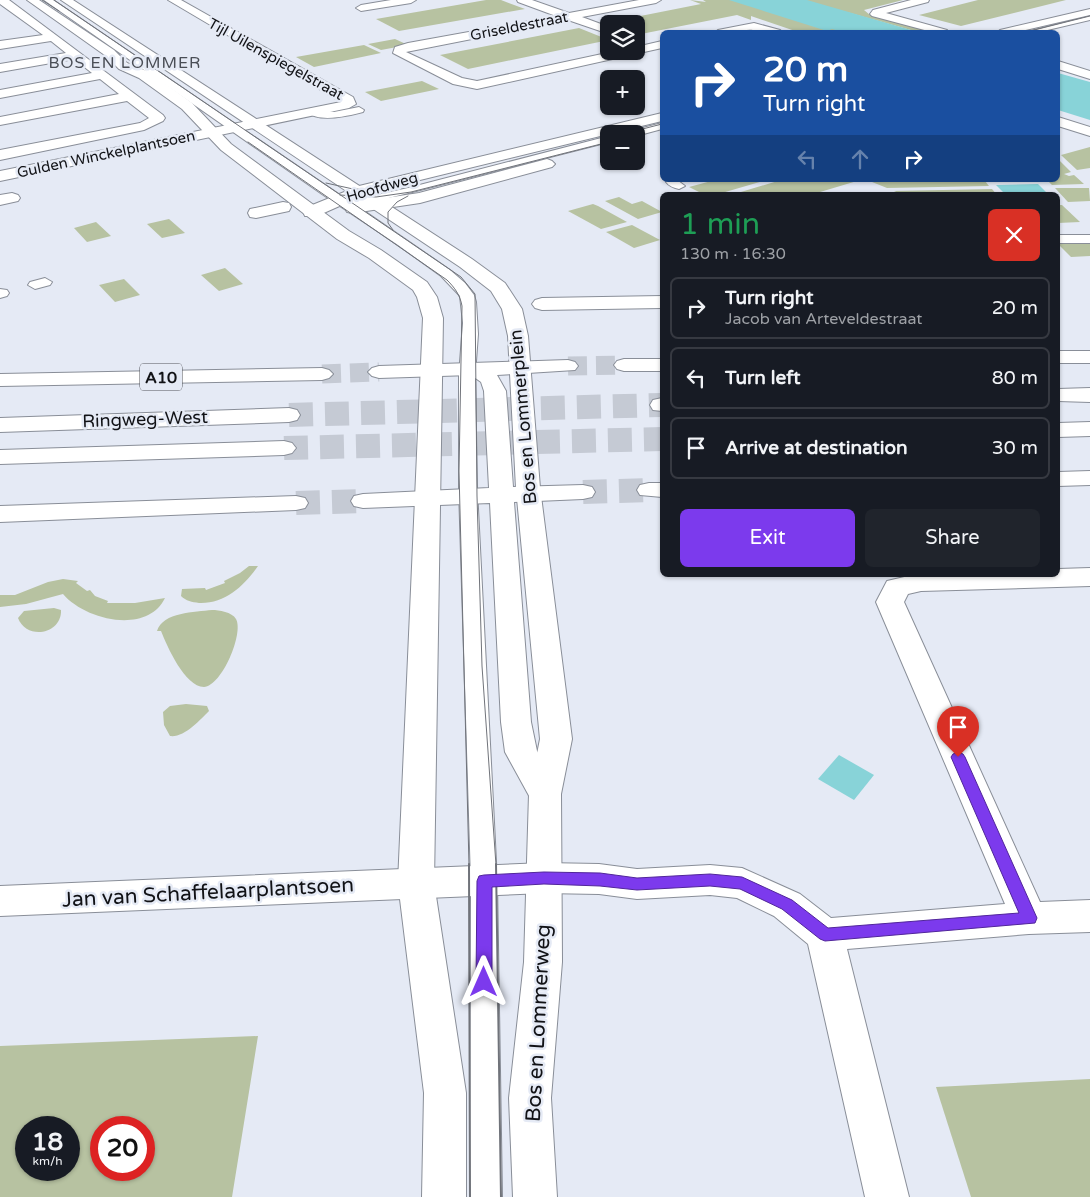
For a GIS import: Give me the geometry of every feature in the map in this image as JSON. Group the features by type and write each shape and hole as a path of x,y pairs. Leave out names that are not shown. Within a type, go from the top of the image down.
{"main road":[{"path":"32,0 110,53 123,66 144,75 187,106 226,147 311,212 343,235 375,254 424,291 430,303 433,318 416,883 445,1093 444,1197"},
{"path":"66,0 255,124"},
{"name":"Tijl Uilenspiegelstraat","path":"175,0 348,100 359,110 312,112 255,124"},
{"path":"361,8 411,0"},
{"path":"522,0 600,28"},
{"name":"Griseldestraat","path":"600,59 477,85 458,81 399,53 400,50 412,46 656,0"},
{"path":"924,0 877,12 876,14 936,30"},
{"path":"3,4 53,37 131,96"},
{"path":"1013,30 1090,12"},
{"path":"15,23 30,21"},
{"path":"1057,30 1090,22"},
{"path":"733,30 754,26 769,30"},
{"path":"0,45 53,37"},
{"path":"645,43 658,46"},
{"path":"645,49 658,46"},
{"path":"0,68 76,55"},
{"path":"1060,66 1090,75"},
{"path":"0,94 103,75"},
{"path":"0,121 131,96"},
{"name":"Gulden Winckelplantsoen","path":"0,155 151,124 158,118 131,96"},
{"name":"Hoofdweg","path":"311,212 369,199 660,118"},
{"path":"1060,123 1090,132"},
{"path":"212,132 255,124"},
{"name":"Bos en Lommerplein","path":"255,124 466,264 498,288 512,309 518,336 519,368 515,494 556,738 545,794 544,878"},
{"name":"Gulden Winckelplantsoen","path":"0,176 212,132"},
{"path":"645,139 660,135"},
{"name":"Hoofdweg","path":"345,204 369,199 420,198 600,150"},
{"path":"256,213 283,207"},
{"path":"542,304 660,302"},
{"path":"1060,358 1090,357"},
{"path":"624,365 660,365"},
{"path":"379,372 568,366"},
{"path":"472,370 489,376 493,383 515,494 516,722 521,752 545,794"},
{"name":"A10","path":"0,380 322,374"},
{"path":"1060,396 1090,395"},
{"name":"Ringweg-West","path":"0,424 290,415"},
{"path":"1060,430 1090,429"},
{"name":"Ringweg-West","path":"0,457 284,448"},
{"path":"1060,479 1090,478"},
{"path":"363,500 584,492"},
{"path":"0,514 296,503"},
{"path":"1029,918 890,602 897,587 921,582 1090,577"},
{"name":"Jan van Schaffelaarplantsoen","path":"0,901 544,878 600,880 637,884 710,880 742,883 787,905 825,934"},
{"name":"Bos en Lommerweg","path":"534,1197 530,1098 543,962 544,878"},
{"path":"887,1197 825,934 1029,918 1090,916"}],"lane":[{"path":"48,0 345,204 463,288 468,295 472,370 469,496 484,881 486,1197"},
{"path":"1039,30 1090,18"},
{"path":"645,130 660,127"},
{"name":"Hoofdweg","path":"369,199 600,141"},
{"path":"1060,239 1090,239"}],"green space":[{"path":"486,0 501,0 525,9 399,31 376,19"},
{"path":"690,0 706,2 703,0 743,0 845,30 792,30 751,16 751,20 737,15 645,33 645,15 701,4"},
{"path":"783,0 903,0 864,10 870,15 926,30 911,30 850,13"},
{"path":"978,0 1066,0 961,26 919,15"},
{"path":"579,28 600,36 600,42 468,69 440,55"},
{"path":"395,39 408,45 381,50 368,44"},
{"path":"364,45 381,53 314,67 296,57"},
{"path":"422,81 439,89 381,101 365,92"},
{"path":"1090,147 1090,168 1077,170 1061,155"},
{"path":"1060,161 1071,172 1064,174 1074,175 1084,184 1052,185 1049,182 1060,182"},
{"path":"708,182 760,182 725,192 699,192 689,187"},
{"path":"774,182 854,182 820,192 741,192"},
{"path":"872,182 986,182 989,186 887,188"},
{"path":"1055,188 1089,188 1090,201 1068,202"},
{"path":"992,189 994,192 896,192 894,191"},
{"path":"619,197 632,204 642,201 660,213 638,219 605,201"},
{"path":"593,204 627,222 601,229 568,211"},
{"path":"1060,205 1062,205 1080,222 1060,223"},
{"path":"169,219 185,233 162,238 147,224"},
{"path":"96,222 111,236 87,242 74,228"},
{"path":"632,225 660,240 634,248 606,232"},
{"path":"1090,243 1090,256 1071,257 1060,244"},
{"path":"225,268 243,284 219,291 201,275"},
{"path":"124,279 140,295 115,302 99,285"},
{"path":"249,566 258,566 240,587 225,597 208,603 199,603 192,602 181,596 182,589 205,588 206,590 225,583 224,581"},
{"path":"63,579 78,581 76,583 87,591 90,590 95,596 108,601 107,603 135,603 165,598 156,610 145,617 131,620 115,620 86,611 63,594 26,604 0,607 0,595 15,595 48,582"},
{"path":"54,608 61,610 60,618 56,625 43,632 29,630 22,625 18,618 24,611"},
{"path":"212,610 232,615 236,619 238,626 234,646 224,669 218,678 204,687 197,685 184,673 172,655 161,631 157,631 166,620 180,614"},
{"path":"186,704 207,706 209,711 186,731 170,736 164,725 163,712 170,706"},
{"path":"258,1036 232,1197 0,1197 0,1046"},
{"path":"1090,1079 1090,1197 971,1197 936,1087"}],"water":[{"path":"729,0 807,0 911,30 824,30"},
{"path":"1060,74 1090,82 1090,120 1060,111"},
{"path":"1038,184 1046,192 1003,192 996,185"},
{"path":"839,755 874,775 854,800 818,779"}],"tunnel":[{"path":"568,366 624,365"},
{"path":"322,374 379,372"},
{"path":"289,415 660,405"},
{"path":"284,448 660,439"},
{"path":"583,492 649,490"},
{"path":"296,503 363,501"}],"tram line":[{"path":"42,0 59,11"},
{"path":"54,0 341,195"},
{"path":"1034,30 1090,16"},
{"path":"645,128 660,125"},
{"path":"248,142 447,280 457,292 461,302 459,471 469,865"},
{"path":"341,195 376,197 411,192 600,144"},
{"path":"326,183 353,189 378,190"},
{"path":"341,195 461,277 475,294 477,496 482,666 496,865"},
{"path":"393,230 388,223 388,212 397,202 408,196"},
{"path":"469,864 470,1197"},
{"path":"496,864 501,1197"}],"district":[{"name":"BOS EN LOMMER","path":"125,62"}],"route":[{"path":"484,982 484,881 544,878 600,880 637,884 710,880 742,883 787,905 825,934 1029,918 958,757"}]}
